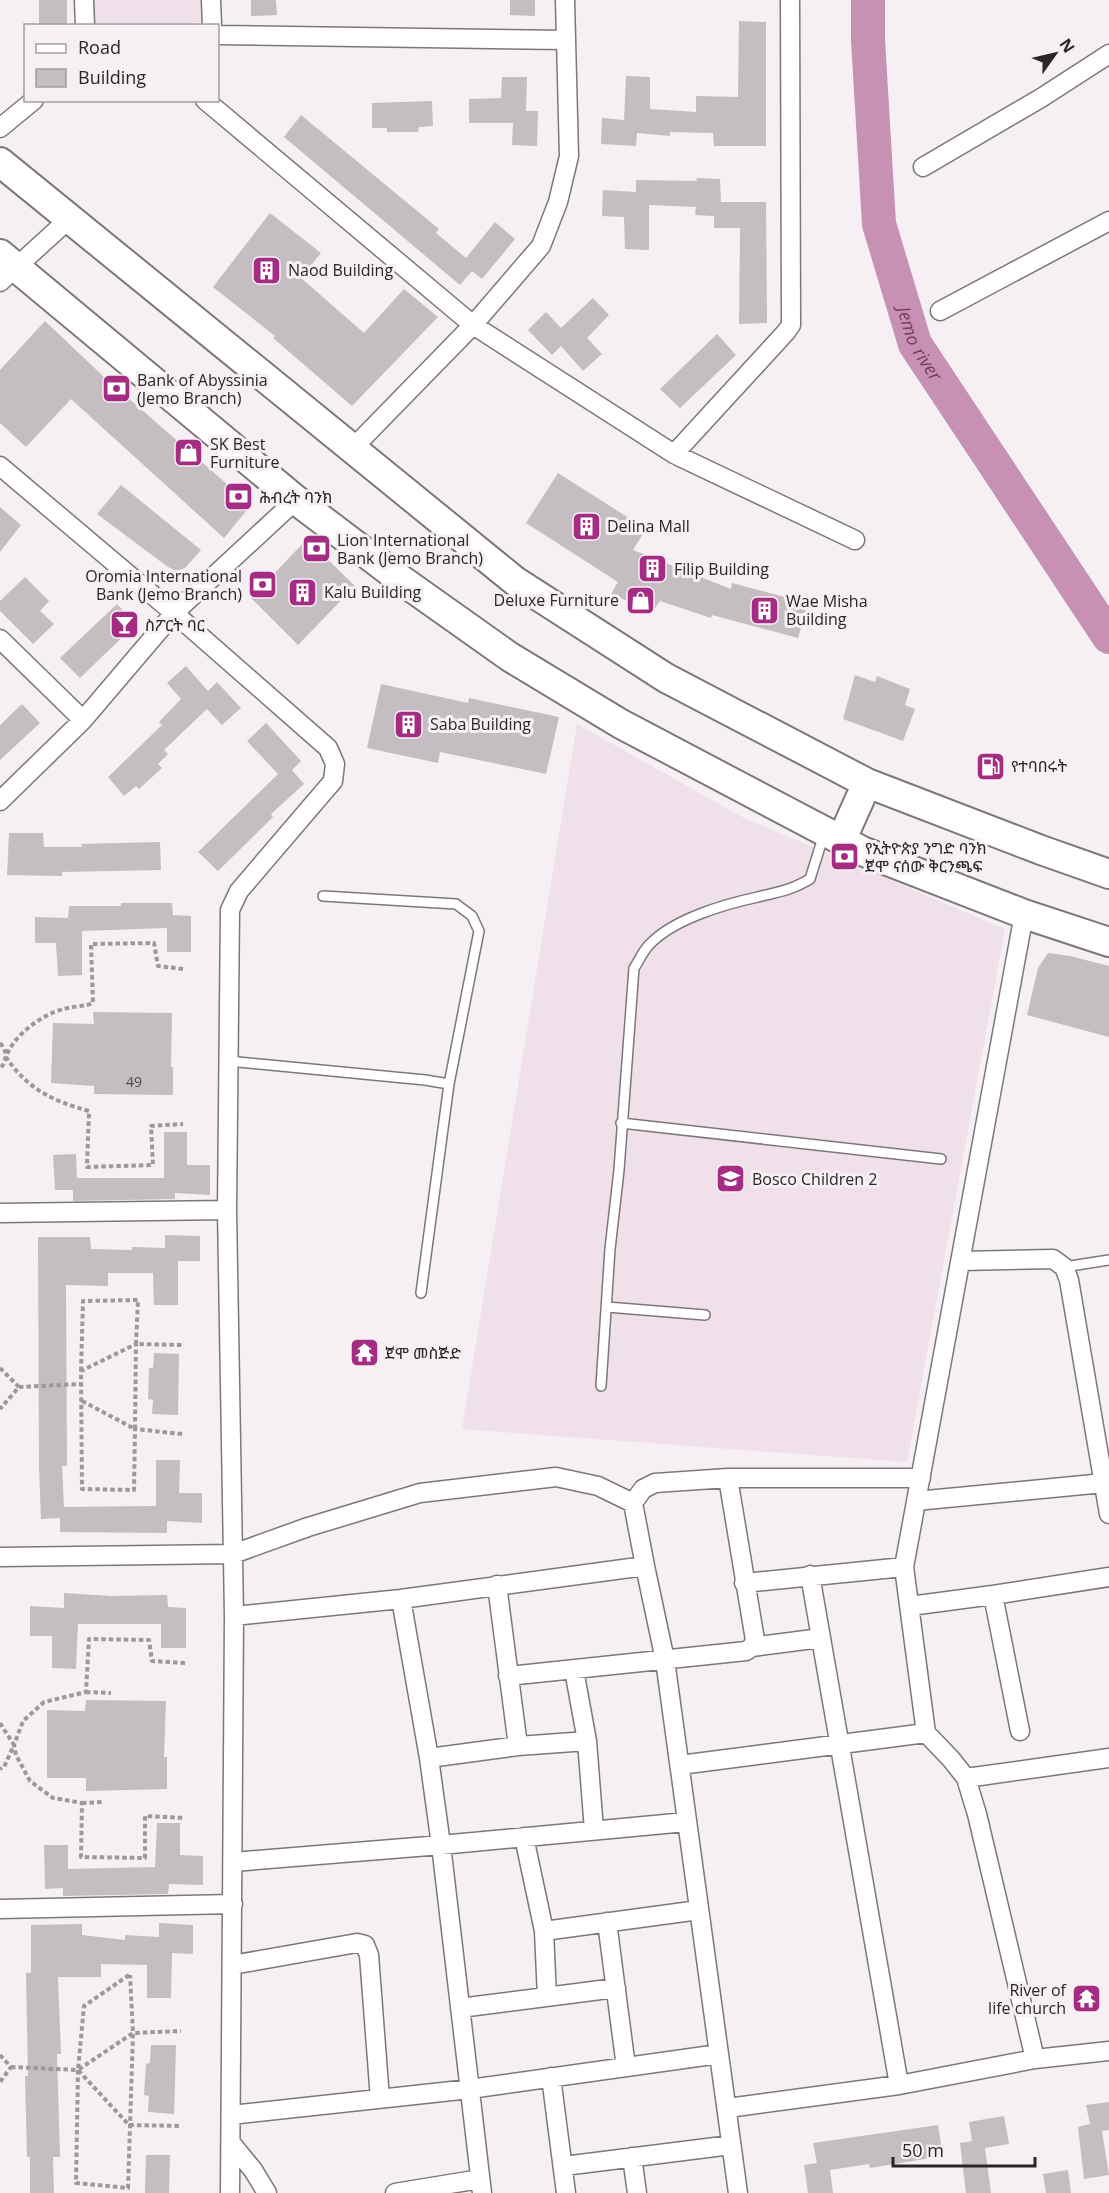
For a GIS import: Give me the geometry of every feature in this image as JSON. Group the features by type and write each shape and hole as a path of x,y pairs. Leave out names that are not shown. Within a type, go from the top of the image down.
{"main road":[{"path":"0,162 515,581 666,678 867,783 1109,874"},
{"path":"5,268 296,500 400,579 510,657 621,724 862,851 1024,914 1109,942"},
{"path":"833,836 867,783"}],"street":[{"path":"84,0 85,24"},
{"path":"211,0 212,24"},
{"path":"352,449 473,325 541,246 558,202 569,156 565,0"},
{"path":"674,454 791,325 790,0"},
{"path":"219,35 566,40"},
{"path":"922,167 1041,98 1109,54"},
{"path":"0,128 32,102"},
{"path":"207,102 473,325 674,454 855,540"},
{"path":"5,268 69,219"},
{"path":"940,311 1109,221"},
{"path":"0,466 174,613 328,748 335,764 333,781 239,891 230,910 227,1210 234,1616 230,2193"},
{"path":"0,801 83,720 174,613 296,500"},
{"path":"0,639 83,720"},
{"path":"1024,914 904,1567 926,1733 966,1778 977,1814 1035,2060"},
{"path":"0,1213 227,1210"},
{"path":"961,1261 1053,1259 1064,1267 1069,1280 1109,1514"},
{"path":"0,1557 232,1554 308,1527 420,1493 556,1477 598,1486 633,1503"},
{"path":"738,2193 665,1660 633,1503 643,1489 655,1483 728,1478 921,1478"},
{"path":"728,1478 755,1640 752,1647"},
{"path":"916,1501 1104,1483"},
{"path":"234,1616 401,1599 645,1566"},
{"path":"744,1583 904,1567"},
{"path":"810,1575 899,2085"},
{"path":"910,1606 1109,1577"},
{"path":"497,1585 518,1746"},
{"path":"993,1595 1020,1731"},
{"path":"395,2193 481,2186 441,1845 429,1758 401,1599"},
{"path":"508,1676 746,1651 752,1647 820,1638"},
{"path":"574,1670 587,1741 594,1830"},
{"path":"680,1765 926,1733"},
{"path":"429,1758 518,1746 587,1741"},
{"path":"966,1778 1109,1758"},
{"path":"233,1862 686,1822"},
{"path":"524,1837 544,1931 547,1996"},
{"path":"0,1909 233,1905"},
{"path":"544,1931 699,1910"},
{"path":"607,1922 626,2067"},
{"path":"232,1965 357,1943 365,1945 369,1955 380,2099"},
{"path":"460,2008 616,1988"},
{"path":"728,2108 899,2085 1035,2060 1109,2050"},
{"path":"231,2115 470,2089 719,2054"},
{"path":"551,2077 566,2193"},
{"path":"231,2143 253,2170 267,2193"},
{"path":"564,2166 731,2145"},
{"path":"632,2157 637,2193"}],"lane":[{"path":"601,1386 610,1249 619,1170 634,968 649,945 667,931 695,916 726,905 792,890 810,879 833,836"},
{"path":"323,896 456,904 472,916 479,931 449,1084 421,1293"},
{"path":"228,1061 449,1084"},
{"path":"621,1123 941,1159"},
{"path":"1064,1267 1109,1260"},
{"path":"607,1307 705,1315"}],"path":[{"path":"0,1069 10,1046 28,1027 62,1009 93,1003 91,944 154,943 158,966 183,969"},
{"path":"0,1043 16,1073 33,1088 63,1104 89,1111 87,1167 153,1165 151,1126 183,1124"},
{"path":"138,1300 134,1490 82,1489 81,1371 83,1301 138,1300"},
{"path":"81,1371 136,1344 182,1345"},
{"path":"0,1368 19,1387"},
{"path":"0,1409 19,1387 81,1384"},
{"path":"82,1401 135,1429 182,1434"},
{"path":"86,1692 89,1639 149,1640 152,1660 185,1663"},
{"path":"0,1769 4,1767 23,1721 44,1702 86,1692 111,1693"},
{"path":"0,1723 14,1745 16,1755 30,1781 53,1798 82,1803 103,1802"},
{"path":"82,1803 81,1857 145,1858 145,1816 185,1818"},
{"path":"130,1975 133,2032 128,2188 76,2182 78,2070 84,2006 130,1975"},
{"path":"0,2055 11,2067 78,2070 133,2032 181,2031"},
{"path":"0,2082 11,2067"},
{"path":"78,2070 129,2124 181,2126"}],"shaded area":[{"path":"94,0 204,0 205,22 94,24"},
{"name":"Bosco Children 2","path":"577,724 740,816 1005,929 907,1462 462,1429"}],"building":[{"path":"39,0 67,0 67,24 39,24"},
{"path":"251,0 276,0 277,15 251,16"},
{"path":"510,0 535,0 535,16 510,15"},
{"path":"739,21 766,22 766,146 714,146 713,133 670,132 670,136 637,133 636,146 601,144 602,118 624,120 626,76 650,77 650,109 696,112 696,96 738,97"},
{"path":"502,77 527,77 526,111 538,111 537,146 512,145 513,123 469,123 469,99 501,98"},
{"path":"432,101 433,126 419,127 418,132 387,132 387,128 372,128 372,103"},
{"path":"301,115 439,229 436,233 466,258 495,222 515,239 482,279 472,271 460,285 284,137"},
{"path":"697,178 720,179 721,202 766,202 767,323 739,324 740,228 714,228 714,216 695,215 696,207 649,205 649,250 625,249 624,217 602,216 603,190 636,192 636,180 696,181"},
{"path":"270,213 321,253 301,278 364,333 404,289 438,317 352,406 273,338 275,336 213,287"},
{"path":"593,298 609,315 587,338 602,354 583,371 561,346 552,355 528,330 546,312 561,328"},
{"path":"45,321 104,377 251,505 224,538 71,399 26,447 0,423 0,370"},
{"path":"717,334 736,355 680,408 660,389"},
{"path":"558,473 646,529 633,550 731,589 732,583 808,603 798,638 712,615 711,618 660,601 650,611 611,594 618,582 526,523"},
{"path":"121,485 201,550 185,568 177,571 168,567 97,514"},
{"path":"0,507 21,525 0,552"},
{"name":"Kalu Building","path":"307,539 355,586 298,645 251,598"},
{"path":"25,577 49,601 40,611 54,624 33,644 0,611 0,601"},
{"path":"117,604 136,624 80,678 60,658"},
{"path":"186,666 208,691 217,682 241,708 222,725 207,709 164,750 168,754 158,764 162,768 139,789 136,786 124,796 108,777 162,725 159,722 181,699 167,683"},
{"path":"855,675 875,682 877,676 910,689 905,705 915,709 903,741 843,719"},
{"path":"381,684 468,703 469,698 559,717 546,774 440,752 438,763 367,748"},
{"path":"22,704 40,723 0,760 0,725"},
{"path":"266,723 301,761 292,770 304,784 271,814 273,817 218,871 198,852 278,774 247,741"},
{"path":"9,833 43,833 44,847 160,842 161,870 62,872 62,876 7,875"},
{"path":"121,903 172,903 173,915 191,916 191,952 167,952 167,928 82,931 82,975 58,976 56,943 35,943 35,917 68,918 69,906 121,906"},
{"path":"1048,953 1109,966 1109,1037 1027,1015 1038,968"},
{"path":"93,1012 172,1013 173,1095 94,1094 94,1086 51,1083 53,1023 94,1024"},
{"path":"164,1132 187,1132 187,1165 210,1165 210,1195 175,1193 175,1199 73,1201 73,1190 55,1190 53,1155 76,1154 77,1178 164,1178"},
{"path":"165,1235 200,1236 200,1261 178,1261 178,1305 154,1305 153,1273 108,1273 108,1286 66,1285 67,1466 62,1466 64,1507 156,1506 156,1460 180,1460 179,1493 202,1493 202,1523 167,1521 167,1533 60,1532 60,1518 41,1519 38,1237 90,1237 91,1249 132,1250 132,1247 165,1248"},
{"path":"154,1353 179,1354 178,1415 152,1414 153,1400 148,1399 149,1368 153,1368"},
{"path":"64,1593 111,1596 167,1595 168,1607 186,1608 186,1648 161,1648 161,1624 78,1624 76,1669 52,1668 52,1636 30,1636 30,1606 64,1608"},
{"path":"86,1700 166,1701 164,1757 167,1757 167,1789 86,1791 86,1778 47,1778 47,1710 85,1711"},
{"path":"157,1823 180,1823 180,1855 203,1856 203,1885 169,1884 168,1894 63,1896 63,1888 45,1889 44,1845 68,1845 68,1869 155,1867"},
{"path":"159,1923 193,1925 193,1954 172,1953 171,1998 147,1998 147,1965 101,1964 101,1977 58,1977 61,2054 57,2054 60,2157 53,2157 54,2193 30,2193 25,2076 28,2076 26,1973 31,1973 31,1925 82,1924 82,1935 125,1940 125,1935 159,1937"},
{"path":"151,2045 176,2045 174,2114 148,2112 149,2096 144,2095 146,2064 150,2063"},
{"path":"1109,2102 1109,2130 1102,2131 1109,2175 1084,2179 1078,2127 1090,2124 1086,2105"},
{"path":"1004,2116 1009,2144 985,2148 991,2193 966,2193 960,2143 972,2141 969,2122"},
{"path":"938,2125 943,2156 870,2168 869,2164 830,2170 833,2193 808,2193 804,2165 817,2163 813,2143"},
{"path":"146,2155 170,2155 169,2193 145,2193"},
{"path":"1068,2170 1071,2193 1046,2193 1043,2174"}],"waterway":[{"name":"Jemo river","path":"868,0 868,40 879,224 915,344 1109,637"}],"place":[{"name":"Naod Building","path":"267,270"},
{"name":"Bank of Abyssinia (Jemo Branch)","path":"116,389"},
{"name":"SK Best Furniture","path":"189,453"},
{"name":"ሕብረት ባንክ","path":"238,497"},
{"name":"Delina Mall","path":"586,526"},
{"name":"Lion International Bank (Jemo Branch)","path":"316,549"},
{"name":"Filip Building","path":"653,569"},
{"name":"Oromia International Bank (Jemo Branch)","path":"263,585"},
{"name":"Kalu Building","path":"303,592"},
{"name":"Deluxe Furniture","path":"640,600"},
{"name":"Wae Misha Building","path":"765,610"},
{"name":"ስፖርት ባር","path":"124,625"},
{"name":"Saba Building","path":"409,724"},
{"name":"የተባበሩት","path":"990,766"},
{"name":"የኢትዮጵያ ንግድ ባንክ ጀሞ ናሰው ቅርንጫፍ","path":"844,857"},
{"name":"Bosco Children 2","path":"731,1179"},
{"name":"ጀሞ መስጅድ","path":"364,1353"},
{"name":"River of life church","path":"1087,1999"}]}
